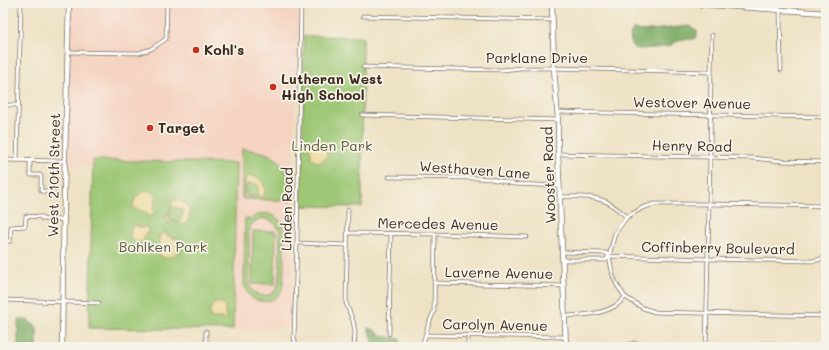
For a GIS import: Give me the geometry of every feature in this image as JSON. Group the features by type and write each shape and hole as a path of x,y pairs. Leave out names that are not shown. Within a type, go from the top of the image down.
{"street":[{"path":"17,160 20,3"},
{"name":"West 210th Street","path":"62,347 69,3"},
{"path":"68,52 136,53 150,50 166,39 167,3"},
{"name":"Linden Road","path":"296,345 294,338 301,3"},
{"name":"Wooster Road","path":"552,3 554,68 558,120 566,347"},
{"path":"680,3 770,7 826,13"},
{"path":"780,9 781,70"},
{"path":"363,16 552,20"},
{"path":"706,347 710,204 712,35"},
{"name":"Parklane Drive","path":"363,67 502,70 554,68 711,72"},
{"path":"3,105 18,105"},
{"name":"Westover Avenue","path":"557,112 826,117"},
{"path":"362,116 558,120"},
{"name":"Henry Road","path":"558,154 752,158 782,161 826,162"},
{"path":"3,160 65,161"},
{"path":"30,161 31,175 41,176 41,191 54,192"},
{"name":"Westhaven Lane","path":"389,177 477,178 491,179 514,184 560,186"},
{"path":"560,197 596,198 606,201 627,217"},
{"path":"826,206 654,204 642,208 627,217 615,233 610,256 613,276 625,297 643,308 655,312 826,316"},
{"path":"348,210 346,303 355,331 354,347"},
{"path":"3,242 10,241 11,227 25,226 26,216 42,217 42,219 64,220"},
{"path":"389,334 391,233"},
{"name":"Mercedes Avenue","path":"348,234 391,233 527,237"},
{"path":"422,347 434,311 435,234"},
{"path":"297,243 347,245"},
{"name":"Coffinberry Boulevard","path":"562,252 606,253 610,256 708,259 814,261 826,258"},
{"name":"Coffinberry Boulevard","path":"563,260 606,260 610,256"},
{"name":"Laverne Avenue","path":"434,283 564,286"},
{"path":"565,316 587,315 602,312 616,306 625,297"},
{"path":"3,300 99,303"},
{"path":"206,331 206,347"},
{"name":"Carolyn Avenue","path":"425,335 565,337"},
{"path":"468,336 468,347"}],"shaded area":[{"path":"71,3 299,3 298,61 296,63 291,327 233,330 236,163 93,161 93,166 67,165"}],"green space":[{"path":"690,26 697,31 697,36 694,39 681,39 669,46 640,49 634,48 630,36 634,29 641,31"},
{"name":"Linden Park","path":"304,36 363,37 362,207 301,206"},
{"path":"242,149 258,151 269,155 274,157 282,164 287,172 291,201 242,198"},
{"name":"Bohlken Park","path":"93,160 236,163 233,330 89,328"},
{"path":"264,213 275,216 282,223 284,230 283,287 279,295 267,301 260,301 251,297 244,284 245,218 249,218 250,220 256,215","holes":["260,219 272,221 280,231 278,283 274,291 266,296 262,296 254,292 249,284 249,230 251,226"]},
{"path":"253,231 276,231 275,284 252,284"},
{"path":"18,320 27,320 37,327 37,347 18,347"},
{"path":"368,328 374,330 382,336 400,339 400,347 374,347"},
{"path":"631,337 637,339 637,347 626,347 626,338"},
{"path":"741,344 813,347 741,347"}],"sand":[{"path":"312,145 320,146 325,149 327,153 324,160 316,161 311,158 310,147"},
{"path":"253,176 262,182 265,189 264,197 244,198 245,178","holes":["257,184 257,196 247,196 246,185"]},
{"path":"150,191 157,196 153,210 156,213 153,213 147,217 148,213 133,208 133,204 137,196 143,192"},
{"path":"175,200 184,203 189,209 188,221 185,225 170,220 169,224 164,215 168,216 173,201","holes":["174,207 184,211 179,222 170,219 169,217 172,208"]},
{"path":"134,225 143,228 145,225 148,229 150,233 146,233 143,242 135,241 131,238 130,232"},
{"path":"166,231 166,235 180,240 179,250 173,256 169,257 160,256 156,253 161,238 157,237 162,233 164,234"},
{"path":"217,303 222,303 225,305 225,315 227,318 224,321 222,318 212,318 211,316 211,307"}],"place":[{"name":"Kohl's","path":"196,50"},
{"name":"Lutheran West High School","path":"273,87"},
{"name":"Target","path":"150,128"}]}
